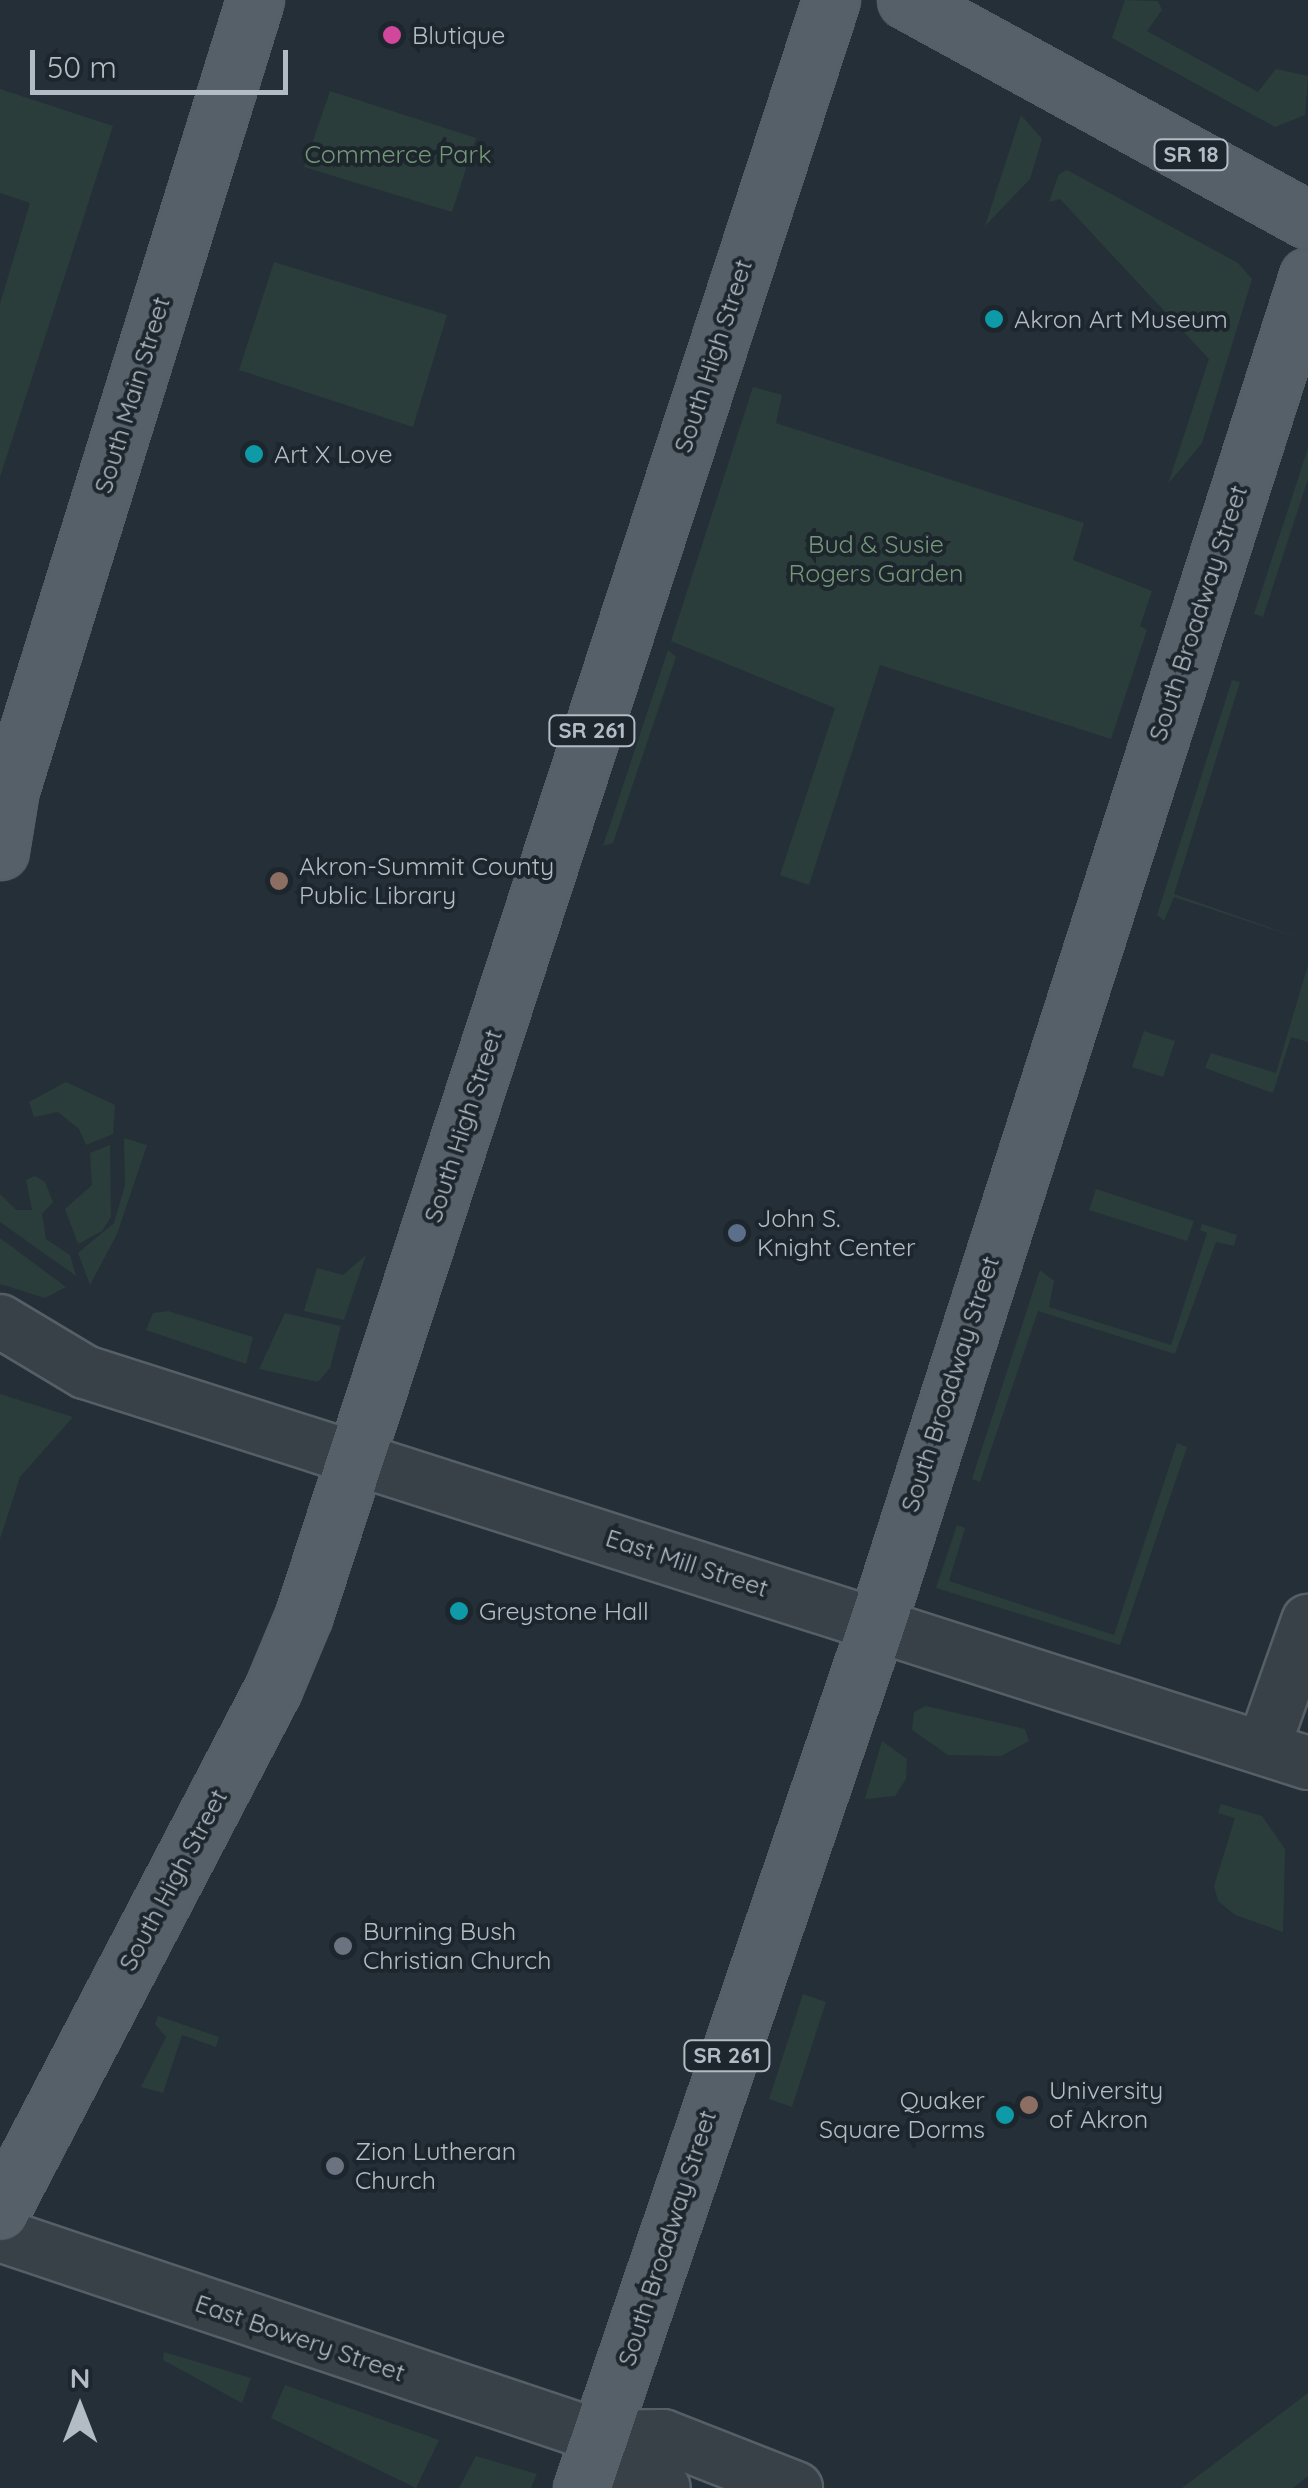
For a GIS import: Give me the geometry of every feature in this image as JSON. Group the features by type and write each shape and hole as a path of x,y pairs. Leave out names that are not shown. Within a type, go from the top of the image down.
{"main road":[{"name":"South Main Street","path":"0,851 5,798 255,0"},
{"name":"South High Street","path":"0,2212 273,1689 358,1463 831,0"},
{"name":"SR 18","path":"906,0 1308,220"},
{"name":"South Broadway Street","path":"582,2488 830,1748 876,1626 1308,276"}],"street":[{"name":"East Mill Street","path":"0,1322 26,1333 65,1365 358,1463 615,1538 876,1626 1286,1756"},
{"name":"East Mill Street","path":"0,1360 26,1367 65,1365"},
{"path":"1286,1756 1308,1621"},
{"name":"East Bowery Street","path":"0,2236 601,2437 663,2436 796,2488"},
{"name":"East Bowery Street","path":"601,2437 635,2474 664,2488"}],"green space":[{"path":"1125,0 1158,1 1162,10 1147,31 1258,92 1276,69 1308,76 1305,115 1275,127 1112,38"},
{"path":"0,89 113,126 0,477 0,304 30,203 0,193"},
{"name":"Commerce Park","path":"330,91 476,138 452,212 304,167"},
{"path":"1021,115 1042,139 1030,179 985,226"},
{"path":"1067,170 1238,263 1252,279 1202,443 1168,484 1209,359 1060,199 1049,202 1059,174"},
{"path":"274,262 447,315 413,427 239,370"},
{"name":"Bud & Susie Rogers Garden","path":"753,387 782,395 776,423 1084,523 1073,560 1152,591 1140,626 1147,630 1111,739 880,665 809,885 780,875 835,708 671,641"},
{"path":"1308,448 1308,479 1263,617 1254,614"},
{"path":"668,650 676,657 613,843 603,846"},
{"path":"1232,680 1240,682 1174,894 1308,941 1174,897 1164,921 1157,915"},
{"path":"1308,965 1308,1042 1291,1037 1273,1093 1205,1068 1211,1053 1276,1073"},
{"path":"1144,1031 1175,1041 1163,1077 1132,1067"},
{"path":"66,1082 115,1105 113,1134 86,1145 79,1129 58,1112 34,1117 29,1102"},
{"path":"124,1138 147,1145 117,1234 90,1285 78,1253 114,1223 125,1185"},
{"path":"110,1145 111,1217 102,1231 78,1244 65,1209 92,1185 90,1153"},
{"path":"35,1176 45,1182 53,1202 42,1214 46,1239 70,1255 76,1276 0,1222 0,1194 16,1210 32,1210 26,1180"},
{"path":"1096,1189 1194,1221 1187,1241 1089,1210"},
{"path":"1202,1224 1237,1235 1234,1246 1216,1242 1175,1354 1038,1311 980,1482 972,1479 1040,1270 1054,1281 1049,1307 1171,1345 1207,1233 1200,1230"},
{"path":"0,1238 66,1287 45,1298 0,1284"},
{"path":"366,1255 344,1320 304,1311 317,1268 343,1275"},
{"path":"168,1311 253,1337 246,1364 146,1330 153,1313"},
{"path":"285,1313 341,1326 330,1368 318,1382 259,1369"},
{"path":"0,1394 73,1417 20,1477 0,1539"},
{"path":"1177,1443 1187,1447 1120,1645 936,1588 957,1525 965,1528 949,1581 1114,1635"},
{"path":"926,1706 1025,1729 1029,1741 1001,1756 948,1755 912,1730 914,1712"},
{"path":"882,1741 907,1759 906,1779 895,1796 865,1799"},
{"path":"1221,1804 1262,1816 1285,1849 1283,1932 1235,1915 1218,1901 1214,1886 1235,1818 1218,1813"},
{"path":"803,1994 826,2002 792,2107 769,2099"},
{"path":"158,2016 219,2037 216,2047 182,2035 163,2093 141,2087 166,2037 155,2024"},
{"path":"164,2352 251,2378 242,2403 163,2360"},
{"path":"285,2385 439,2440 416,2488 271,2418"},
{"path":"1308,2393 1308,2476 1293,2488 1182,2488"},
{"path":"476,2456 537,2474 531,2488 459,2488"}],"place":[{"name":"Blutique","path":"392,35"},
{"name":"Akron Art Museum","path":"994,319"},
{"name":"Art X Love","path":"254,454"},
{"name":"Akron-Summit County Public Library","path":"279,881"},
{"name":"John S. Knight Center","path":"737,1233"},
{"name":"Greystone Hall","path":"459,1611"},
{"name":"Burning Bush Christian Church","path":"343,1946"},
{"name":"University of Akron","path":"1029,2105"},
{"name":"Quaker Square Dorms","path":"1005,2115"},
{"name":"Zion Lutheran Church","path":"335,2166"}]}
